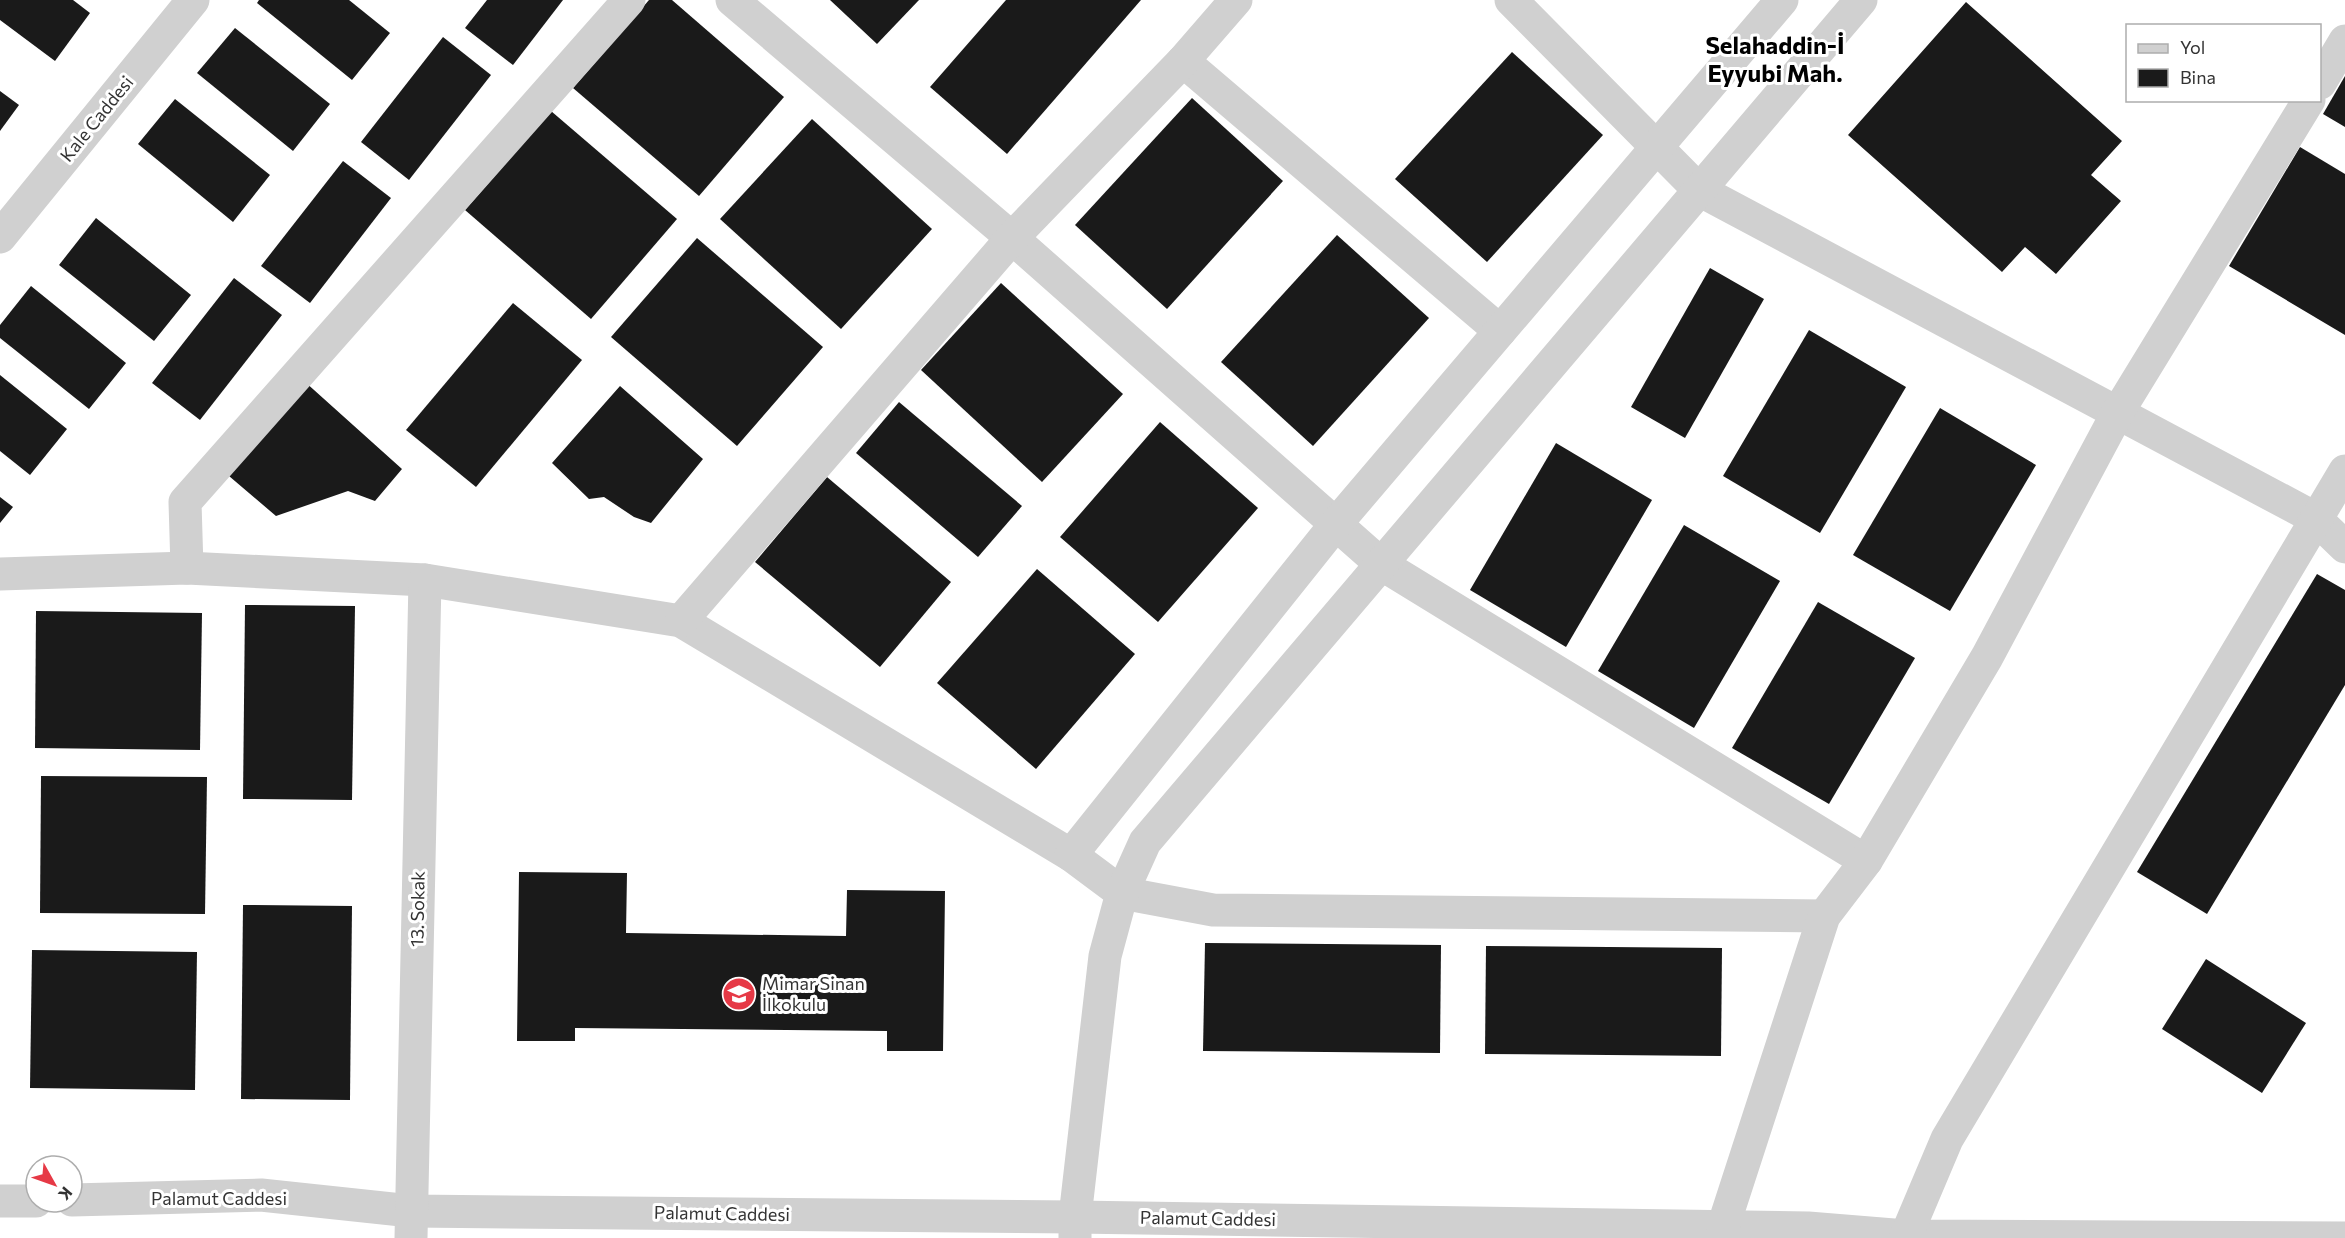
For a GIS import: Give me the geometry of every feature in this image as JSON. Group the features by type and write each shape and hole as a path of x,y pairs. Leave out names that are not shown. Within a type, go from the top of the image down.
{"street":[{"name":"Kale Caddesi","path":"0,237 194,0"},
{"path":"187,568 185,502 629,0"},
{"path":"732,0 1012,238 1381,564 1866,861"},
{"path":"681,621 1012,238 1183,61 1236,0"},
{"path":"1510,0 1700,190 2315,518 2345,547"},
{"path":"1071,855 1335,525 1782,0"},
{"path":"1075,1227 1105,956 1122,893 1145,842 1861,0"},
{"path":"2321,80 2345,41"},
{"path":"1183,61 1500,331"},
{"path":"1723,1227 1824,916 1866,861 1987,657 2118,412 2308,102"},
{"path":"1906,1236 1947,1139 2345,471"},
{"path":"0,574 187,568 425,580 681,621 1071,855 1122,893 1213,910 1824,916"},
{"name":"13. Sokak","path":"411,1224 425,580"},
{"name":"Palamut Caddesi","path":"84,1200 261,1195 411,1224 1723,1227 1808,1228 1906,1236 2345,1238"},
{"path":"0,1201 24,1201"}],"building":[{"path":"0,0 73,0 90,13 55,61 0,20"},
{"path":"259,0 349,0 390,33 352,80 257,3"},
{"path":"487,0 563,0 513,65 465,28"},
{"path":"649,0 672,0 784,97 699,196 573,88"},
{"path":"830,0 919,0 877,44"},
{"path":"1006,0 1141,0 1007,154 930,87"},
{"path":"1966,2 2122,141 2091,175 2121,201 2056,274 2025,247 2002,272 1848,135"},
{"path":"235,28 330,104 293,151 197,73"},
{"path":"443,37 491,75 409,180 361,142"},
{"path":"1512,52 1603,135 1487,262 1395,179"},
{"path":"2345,76 2345,127 2323,114"},
{"path":"0,91 19,105 0,131"},
{"path":"1192,98 1283,181 1167,309 1075,225"},
{"path":"175,99 270,175 233,222 138,144"},
{"path":"551,111 677,219 591,319 465,210"},
{"path":"812,119 932,229 841,329 720,219"},
{"path":"2300,147 2345,174 2345,335 2229,266"},
{"path":"343,161 391,198 310,303 261,266"},
{"path":"96,218 191,295 154,341 59,265"},
{"path":"1337,235 1429,318 1313,446 1221,362"},
{"path":"697,238 823,347 737,446 611,337"},
{"path":"1710,268 1764,299 1685,438 1631,407"},
{"path":"234,278 282,315 200,420 152,383"},
{"path":"1001,283 1123,394 1042,482 921,370"},
{"path":"31,286 126,363 89,409 0,338 0,325"},
{"path":"513,303 582,360 476,487 406,430"},
{"path":"1809,330 1906,387 1820,533 1723,476"},
{"path":"0,375 67,429 30,475 0,451"},
{"path":"304,381 402,469 375,501 348,491 276,516 229,476"},
{"path":"620,386 703,459 651,523 634,517 604,497 589,499 552,463"},
{"path":"899,402 1022,506 978,557 856,453"},
{"path":"1940,408 2036,465 1950,611 1853,555"},
{"path":"1160,422 1258,508 1158,622 1060,537"},
{"path":"1556,443 1652,500 1566,647 1470,590"},
{"path":"827,477 951,582 880,667 755,562"},
{"path":"0,497 13,507 0,523"},
{"path":"1684,525 1780,581 1694,728 1598,671"},
{"path":"1037,569 1135,654 1036,769 937,683"},
{"path":"2317,574 2345,590 2345,685 2207,914 2137,872"},
{"path":"1818,602 1915,658 1829,804 1732,748"},
{"path":"245,605 355,606 352,800 243,799"},
{"path":"36,611 202,613 200,750 35,748"},
{"path":"41,776 207,777 205,914 40,913"},
{"path":"519,872 627,873 626,933 846,936 847,890 945,891 943,1051 887,1051 887,1031 575,1028 575,1041 517,1041"},
{"path":"243,905 352,906 350,1100 241,1099"},
{"path":"1205,943 1441,945 1440,1053 1203,1051"},
{"path":"1486,946 1722,948 1721,1056 1485,1054"},
{"path":"32,950 197,952 195,1090 30,1088"},
{"path":"2206,959 2306,1023 2262,1093 2162,1029"}],"place":[{"name":"Mimar Sinan İlkokulu","path":"739,994"}],"district":[{"name":"Selahaddin-İ Eyyubi Mah.","path":"1775,60"}]}
